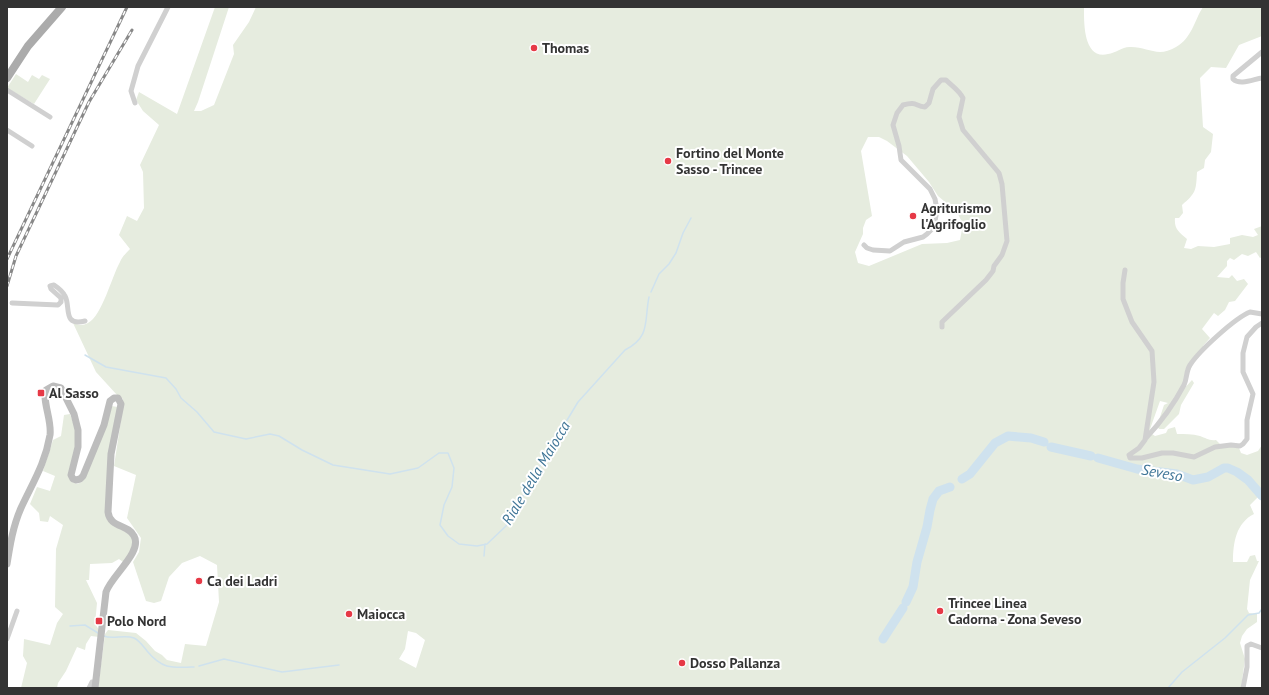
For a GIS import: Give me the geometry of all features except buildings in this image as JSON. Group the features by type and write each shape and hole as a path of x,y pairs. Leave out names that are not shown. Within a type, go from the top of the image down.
{"main road":[{"path":"7,78 28,46 62,7"}],"street":[{"path":"135,103 131,91 138,66 168,7"},
{"path":"1262,52 1233,76 1233,79 1236,82 1242,82 1262,78"},
{"path":"864,245 873,250 890,251 904,242 923,237 932,229 937,210 935,199 930,189 901,160 893,124 903,105 910,103 926,107 933,89 941,80 946,80 958,90 963,98 959,117 963,130 999,173 1002,184 1007,240 1002,255 994,266 993,271 976,291 942,322 942,327"},
{"path":"7,90 50,117"},
{"path":"7,130 32,146"},
{"path":"1125,270 1123,299 1132,322 1153,354 1153,391 1145,440"},
{"path":"12,303 57,306 60,304 62,299 51,289 50,286 54,285 67,300 67,311 70,318 76,322 85,321"},
{"path":"1262,314 1250,312 1226,328 1191,364 1184,384 1174,401 1140,448 1130,453 1130,458 1142,458 1162,453 1173,453 1194,457 1215,447 1231,445 1240,446 1244,444 1247,439 1247,420 1253,394 1243,372 1243,353 1247,337 1262,322"},
{"path":"7,564 16,521 41,469 46,453 50,426 45,396 46,390 53,386 61,388 77,423 78,442 72,475 73,479 76,480 83,476 104,425 110,401 114,398 118,398 121,404 111,454 108,512 111,521 132,533 136,544 132,554 107,587 95,685 92,682 89,688"},
{"path":"7,639 17,611"},
{"path":"1243,688 1247,666 1247,646 1251,644 1262,648"}],"shaded area":[{"path":"215,7 229,7 194,111 201,111 214,105 234,54 233,45 249,22 256,7 1084,7 1085,30 1089,46 1100,54 1108,54 1128,47 1137,47 1158,52 1170,50 1186,39 1203,7 1262,7 1262,36 1239,45 1226,68 1211,67 1200,78 1203,127 1213,134 1211,152 1205,160 1204,168 1197,172 1193,194 1182,205 1183,213 1179,218 1175,218 1175,225 1187,239 1184,248 1191,249 1198,246 1214,247 1230,244 1230,238 1242,235 1253,237 1258,235 1254,229 1262,226 1262,257 1260,258 1256,252 1248,256 1242,254 1234,260 1230,258 1227,261 1227,266 1217,277 1229,278 1232,275 1237,281 1244,279 1248,284 1235,301 1229,302 1225,310 1218,316 1214,313 1202,329 1210,338 1203,346 1203,351 1193,363 1181,392 1192,380 1194,383 1181,405 1179,414 1164,429 1159,429 1157,426 1164,405 1168,403 1160,401 1149,432 1155,436 1166,433 1168,429 1175,427 1177,434 1194,435 1209,440 1216,440 1221,445 1239,448 1241,453 1247,455 1258,451 1262,445 1262,493 1250,505 1254,514 1239,528 1234,548 1233,562 1247,562 1250,556 1255,555 1257,561 1259,561 1250,580 1247,609 1249,613 1257,614 1257,622 1247,629 1242,636 1240,643 1245,659 1241,688 98,688 105,634 108,630 136,633 167,660 181,663 185,644 206,646 219,602 217,565 200,556 182,563 169,577 161,601 154,603 146,601 133,562 139,552 141,538 127,518 136,475 114,466 123,399 117,395 96,372 73,323 80,325 86,324 93,319 98,312 121,260 130,249 119,235 127,216 137,221 144,208 143,172 140,165 159,125 143,111 136,100 139,92 177,114","holes":["868,137 879,137 907,156 929,182 938,196 957,212 963,224 960,240 947,243 922,244 869,266 858,263 855,252 863,234 863,228 866,220 872,216 861,151","408,631 416,633 425,640 416,668 399,659 405,649"]},
{"path":"16,74 28,82 32,75 39,79 42,75 50,79 34,104 7,88"},
{"path":"111,406 118,407 108,461 106,517 112,525 128,533 133,542 132,548 123,562 119,559 112,563 90,564 89,580 86,580 97,603 95,624 100,631 99,637 91,636 86,644 85,650 77,647 66,671 58,683 57,688 21,688 27,663 23,656 24,639 50,645 57,623 63,614 55,607 56,549 63,525 50,516 48,522 40,521 39,513 30,504 37,487 50,491 55,476 43,471 53,440 61,436 64,415 70,414 75,428 76,442 72,482 77,484 82,482"}],"waterway":[{"name":"Riale della Maiocca","path":"651,292 659,274 669,264 676,253 683,233 691,218"},
{"name":"Riale della Maiocca","path":"85,355 106,367 166,378 176,389 181,398 197,412 214,432 246,439 270,434 279,436 302,450 333,465 390,474 418,468 439,453 448,453 454,468 452,487 444,505 440,525 448,536 459,544 477,546 487,544 506,526 578,402 625,350 639,340 645,328 649,297"},
{"name":"Seveso","path":"962,479 970,474 995,443 1008,436 1031,438 1044,442"},
{"name":"Seveso","path":"1051,447 1091,456"},
{"name":"Seveso","path":"1098,458 1137,469 1177,474 1193,480 1208,477 1224,468 1228,468 1237,472 1248,480 1262,496"},
{"name":"Seveso","path":"906,602 913,587 917,562 933,499 939,491 950,487"},
{"path":"484,556 485,544"},
{"name":"Seveso","path":"883,639 903,608"},
{"path":"1168,688 1182,672 1225,638 1248,615 1259,613 1262,609"},
{"path":"70,626 85,625 98,633"},
{"path":"104,636 134,638 140,642 152,657 162,664 173,667 194,667"},
{"path":"199,666 224,659 282,672 339,665"}],"railway":[{"path":"7,259 127,7"},
{"path":"7,286 16,256 89,102 132,30"}],"place":[{"name":"Thomas","path":"534,48"},
{"name":"Fortino del Monte Sasso - Trincee","path":"668,161"},
{"name":"Agriturismo l'Agrifoglio","path":"913,216"},
{"name":"Al Sasso","path":"41,393"},
{"name":"Ca dei Ladri","path":"199,581"},
{"name":"Trincee Linea Cadorna - Zona Seveso","path":"940,611"},
{"name":"Maiocca","path":"349,614"},
{"name":"Polo Nord","path":"99,621"},
{"name":"Dosso Pallanza","path":"682,663"}]}
